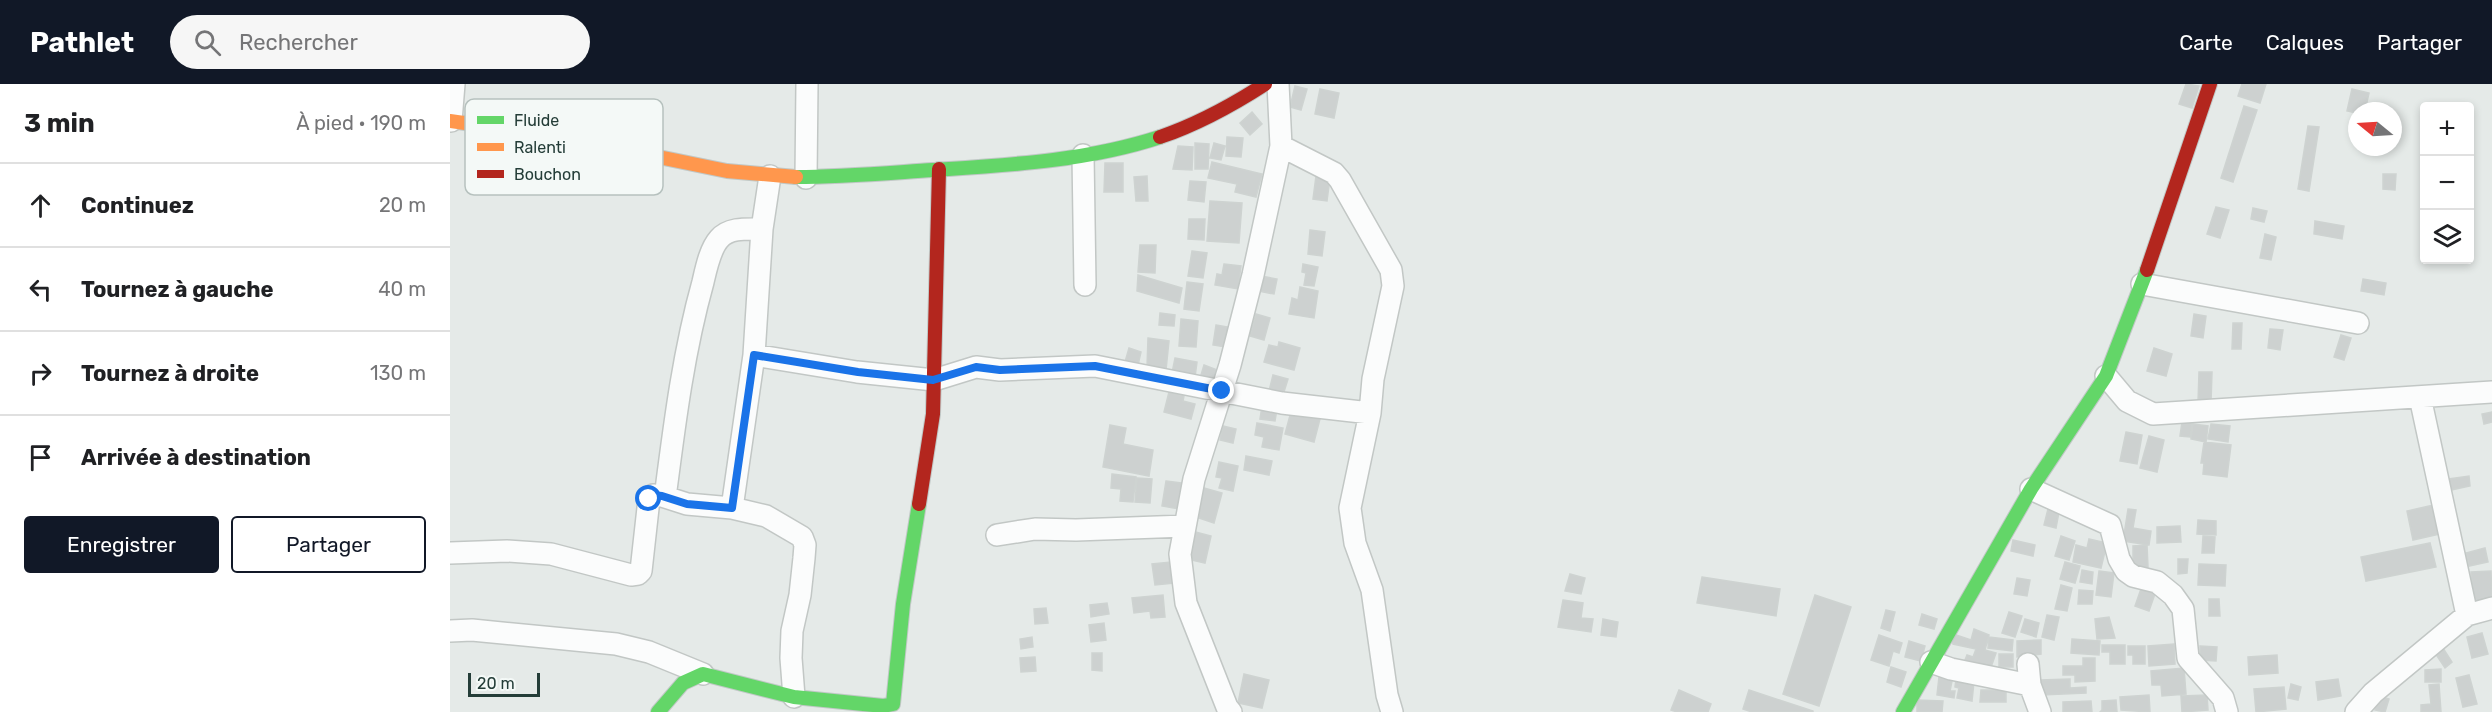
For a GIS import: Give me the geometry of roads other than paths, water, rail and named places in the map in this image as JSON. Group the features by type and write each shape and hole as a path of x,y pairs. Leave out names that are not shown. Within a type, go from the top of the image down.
{"street":[{"path":"451,121 454,84"},
{"path":"806,178 807,84"},
{"path":"663,160 770,176 806,178 939,169 1083,155 1178,133 1242,102 1265,84"},
{"path":"1231,712 1186,603 1180,554 1194,479 1222,391 1253,276 1281,146 1278,84"},
{"path":"1904,712 2031,489 2106,376 2142,284 2210,84"},
{"path":"1281,146 1334,173 1391,270 1393,286 1373,379 1370,413 1350,508 1355,543 1372,590 1387,695 1392,712"},
{"path":"1083,155 1085,285"},
{"path":"450,631 472,630 616,644 649,652 703,674 794,697 883,706 893,704 903,604 933,414 939,169"},
{"path":"732,508 754,355 762,229 770,176"},
{"path":"662,496 666,490 682,369 708,262 718,239 725,234 736,229 762,229"},
{"path":"2142,284 2358,323"},
{"path":"754,355 858,372 933,380 976,367 1000,370 1095,366 1282,403 1370,413"},
{"path":"2106,376 2127,401 2153,414 2492,392"},
{"path":"2420,397 2467,615"},
{"path":"2031,489 2110,525 2119,559 2126,571 2133,576 2157,582 2173,595 2183,609 2188,658 2223,698 2227,712"},
{"path":"450,553 507,551 551,554 632,575 641,571 649,499 652,495 687,504 732,508 766,516 802,537 805,545 800,595 792,631 791,658 794,697"},
{"path":"997,535 1035,529 1076,530 1185,526"},
{"path":"2356,712 2373,693 2467,615 2492,608"},
{"path":"1931,662 1951,669 2029,674 2040,712"},
{"path":"658,712 683,683 703,674"}]}
